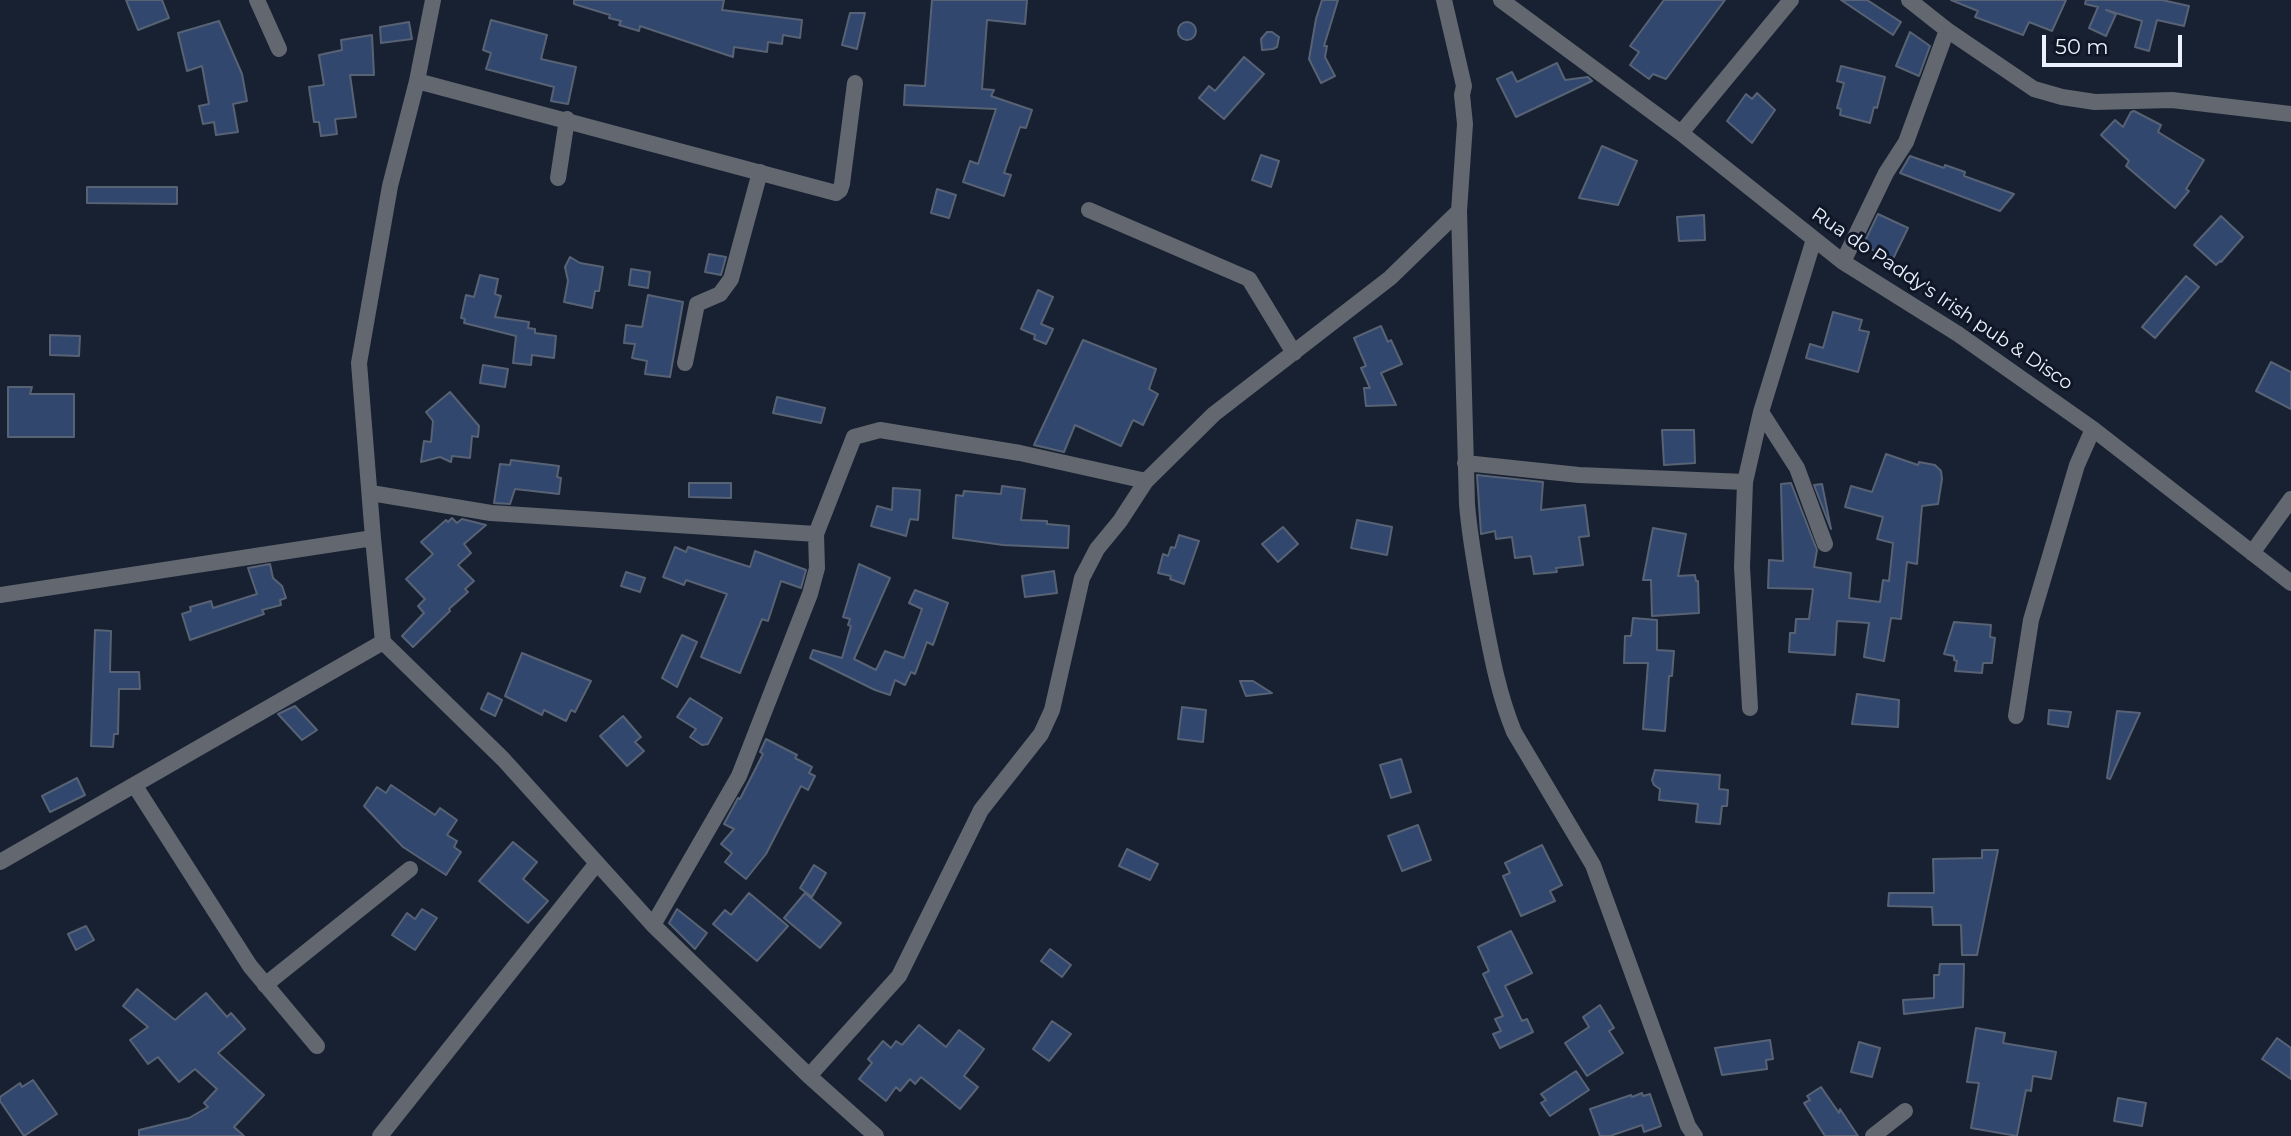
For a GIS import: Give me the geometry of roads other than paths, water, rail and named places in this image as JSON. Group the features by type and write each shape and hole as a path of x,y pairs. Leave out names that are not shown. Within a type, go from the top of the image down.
{"street":[{"path":"257,0 279,49"},
{"path":"433,0 390,186 359,363 383,642 503,759 653,925 809,1076 876,1136"},
{"path":"1444,0 1464,86 1462,96 1465,124 1459,211 1465,463 1470,542 1495,674 1505,709 1532,764 1593,865 1688,1126 1695,1136"},
{"name":"Rua do Paddy's Irish pub & Disco","path":"1501,0 1681,133 1843,261 1958,334 2093,429 2291,583"},
{"path":"1681,133 1791,0"},
{"path":"1909,0 1929,6 1947,30 2034,89 2095,102 2172,100 2291,114"},
{"path":"1843,261 1886,173 1906,142 1947,30"},
{"path":"416,81 836,193 840,190 855,83"},
{"path":"558,178 567,120"},
{"path":"685,363 697,304 720,295 731,278 760,172"},
{"path":"1089,210 1249,279 1294,353"},
{"path":"809,1076 899,976 981,810 1041,734 1052,710 1082,578 1097,549 1120,521 1146,481 1214,414 1390,278 1459,211"},
{"path":"1750,708 1742,567 1745,482 1760,412 1814,239"},
{"path":"1760,412 1797,467 1825,544"},
{"path":"2016,716 2031,620 2077,465 2093,429"},
{"path":"653,925 739,776 810,594 817,568 816,534 854,437 880,430 1020,453 1146,481"},
{"path":"1465,463 1579,475 1745,482"},
{"path":"371,494 491,513 816,534"},
{"path":"2252,553 2291,499"},
{"path":"0,595 373,538"},
{"path":"0,862 383,642"},
{"path":"135,786 250,966 317,1046"},
{"path":"380,1136 597,863"},
{"path":"265,985 410,869"},
{"path":"1873,1136 1905,1111"}]}
